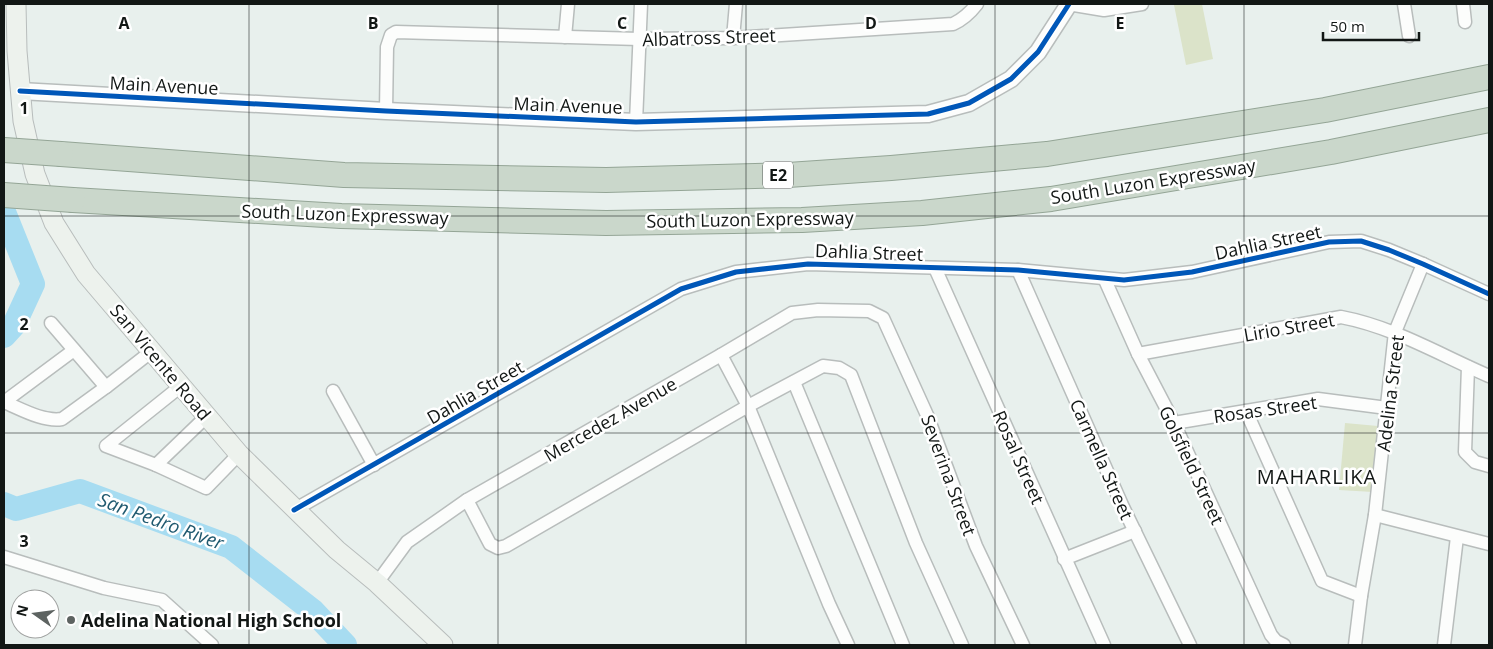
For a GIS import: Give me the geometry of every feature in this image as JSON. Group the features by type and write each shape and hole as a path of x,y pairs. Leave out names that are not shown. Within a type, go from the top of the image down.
{"highway":[{"name":"E2","path":"4,150 344,175 606,180 788,175 1047,154 1325,110 1489,78"},
{"name":"South Luzon Expressway","path":"4,195 341,216 606,222 802,220 922,213 1051,199 1331,152 1489,120"}],"main road":[{"name":"San Vicente Road","path":"16,4 17,51 23,121 35,174 54,223 86,274 239,454 294,510 337,550 377,583 443,645"}],"street":[{"path":"565,37 568,4"},
{"path":"636,122 641,4"},
{"path":"733,38 736,4"},
{"name":"Albatross Street","path":"386,111 387,47 391,35 396,32 639,39 733,38 953,24 963,19 977,4"},
{"name":"Main Avenue","path":"20,91 386,111 636,122 928,114 969,103 1011,79 1038,52 1069,4"},
{"path":"1069,4 1104,10 1142,4"},
{"path":"1404,4 1410,36"},
{"path":"1463,4 1465,22"},
{"name":"Dahlia Street","path":"294,510 681,289 736,272 808,264 1018,270 1105,280 1124,280 1192,272 1329,242 1361,242 1389,250 1424,264 1489,294"},
{"name":"Adelina Street","path":"1355,645 1375,516 1395,332 1424,264"},
{"name":"Rosal Street","path":"935,268 1104,645"},
{"name":"Carmella Street","path":"1018,270 1135,531 1190,645"},
{"name":"Golsfield Street","path":"1105,280 1138,354 1174,423 1271,635 1276,641 1284,645"},
{"name":"Mercedez Avenue","path":"377,583 407,542 467,500 792,313 818,310 869,312"},
{"name":"Severina Street","path":"869,312 883,318 887,326 928,415 976,546 1023,645"},
{"name":"Lirio Street","path":"1138,354 1341,317 1365,322 1395,332 1489,376"},
{"path":"51,323 106,387"},
{"path":"74,350 4,402 44,418 62,419 152,351"},
{"path":"721,355 748,406 829,604 848,645"},
{"path":"467,500 490,544 498,548 506,546 748,406 823,366 839,368 850,375 916,543 962,645"},
{"path":"1468,367 1465,452 1475,462 1489,466"},
{"path":"794,382 903,645"},
{"path":"181,386 106,446 156,465 206,488 239,454"},
{"path":"333,391 374,465"},
{"name":"Rosas Street","path":"1174,423 1318,399 1387,408"},
{"path":"1246,410 1322,580 1362,596"},
{"path":"156,465 207,416"},
{"path":"1375,516 1489,544"},
{"path":"1064,559 1135,531"},
{"path":"1444,645 1457,536"},
{"path":"4,557 104,588 162,600 212,645"}],"green space":[{"path":"1202,4 1213,59 1186,65 1174,5"},
{"path":"1345,423 1378,426 1373,492 1339,490"}],"waterway":[{"name":"San Pedro River","path":"4,212 33,284 14,325 4,336"},
{"name":"San Pedro River","path":"4,504 16,509 80,491 231,547 313,611 345,645"}],"cycle path":[{"path":"20,91 386,111 636,122 928,114 969,103 1011,79 1038,52 1069,4"},
{"path":"294,510 681,289 736,272 808,264 1018,270 1124,280 1192,272 1329,242 1361,241 1423,264 1489,294"}],"place":[{"name":"Adelina National High School","path":"71,620"}],"district":[{"name":"MAHARLIKA","path":"1317,476"}]}
